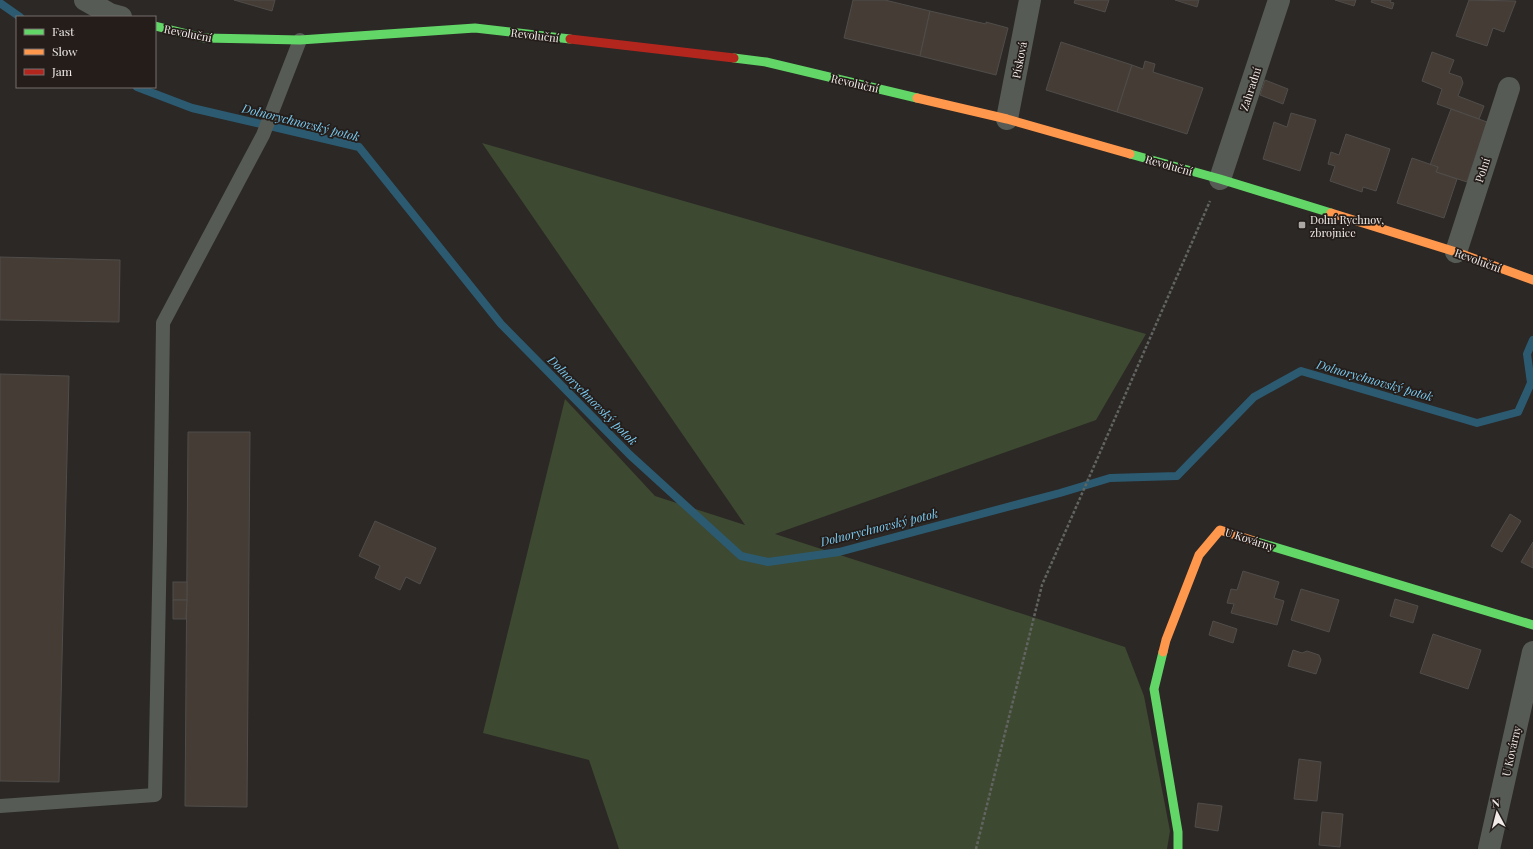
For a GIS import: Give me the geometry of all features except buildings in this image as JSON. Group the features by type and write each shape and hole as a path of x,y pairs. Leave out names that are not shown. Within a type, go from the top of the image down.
{"street":[{"path":"85,0 110,14 117,16"},
{"name":"Písková","path":"1007,119 1030,0"},
{"name":"Zahradní","path":"1220,179 1279,0"},
{"name":"Revoluční","path":"156,26 204,38 300,40 475,28 766,62 1007,119 1220,179 1456,252 1533,280"},
{"name":"Polní","path":"1456,252 1509,88"},
{"name":"U Kovárny","path":"1178,849 1178,832 1154,689 1166,640 1199,555 1220,530 1533,625"},
{"name":"U Kovárny","path":"1489,849 1533,652"}],"lane":[{"path":"0,806 155,795 163,323 263,135 300,40"}],"path":[{"path":"976,849 1042,585 1220,179"}],"green space":[{"path":"482,143 1146,334 1096,420 775,534 1125,647 1144,696 1170,831 1167,849 619,849 589,760 483,733 565,399 655,496 745,525"}],"waterway":[{"name":"Dolnorychnovský potok","path":"0,3 19,16"},
{"name":"Dolnorychnovský potok","path":"140,88 192,108 359,147 501,324 630,455 741,556 768,562 839,552 1060,493 1110,478 1177,476 1254,397 1301,371 1477,423 1518,412 1531,383 1527,354 1533,340"}],"traffic: fast":[{"path":"156,26 204,38 300,40 475,28 570,39"},
{"path":"734,58 766,62 917,98"},
{"path":"1130,154 1220,179 1331,213"},
{"path":"1254,541 1533,625"},
{"path":"1163,652 1154,689 1178,832 1178,849"}],"traffic: slow":[{"path":"917,98 1007,119 1130,154"},
{"path":"1331,213 1456,252 1533,280"},
{"path":"1163,652 1166,640 1199,555 1220,530 1254,541"}],"traffic: jam":[{"path":"570,39 734,58"}],"place":[{"name":"Dolní Rychnov, zbrojnice","path":"1302,225"}]}
